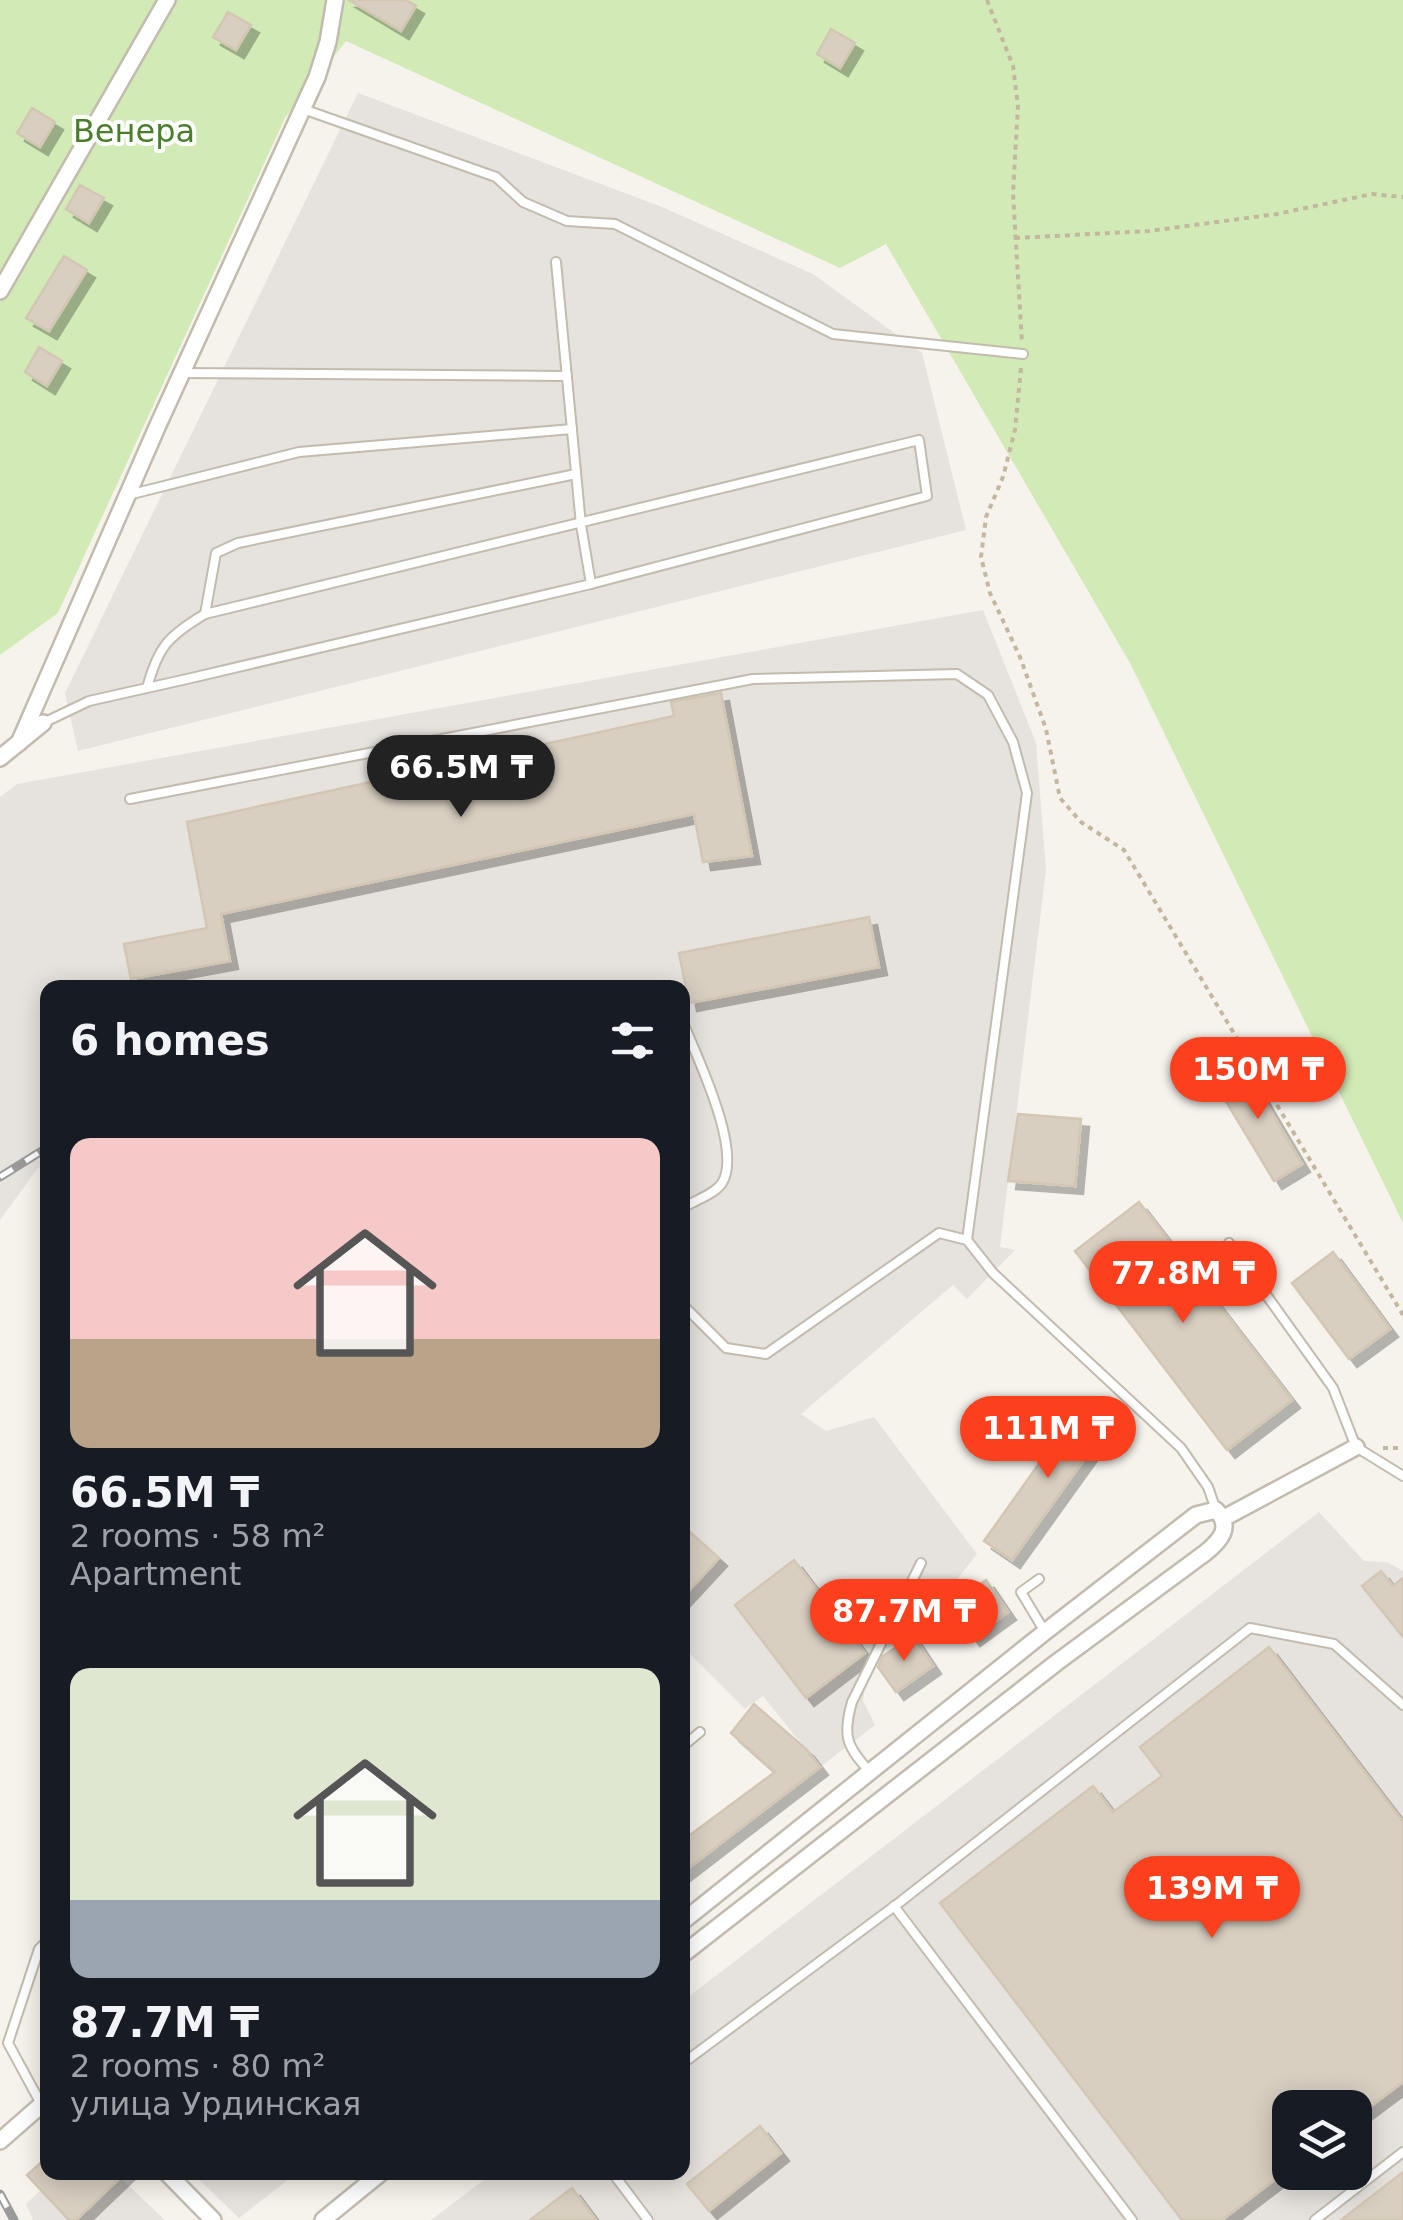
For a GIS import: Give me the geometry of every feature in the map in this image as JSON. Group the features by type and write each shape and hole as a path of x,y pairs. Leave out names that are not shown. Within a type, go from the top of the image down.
{"street":[{"path":"0,290 167,0"},
{"path":"18,742 302,109 328,42 335,0"},
{"path":"0,758 43,723"},
{"path":"690,1916 1196,1515 1220,1514 1356,1447"},
{"path":"690,1949 1056,1663 1204,1553 1222,1537 1226,1527 1220,1514"},
{"path":"0,2141 40,2105"},
{"path":"174,2180 214,2220"},
{"path":"323,2220 372,2180"}],"lane":[{"path":"302,109 496,177 523,202 566,221 614,224 833,334 1023,354"},
{"path":"556,262 581,525 591,584"},
{"path":"182,373 567,376"},
{"path":"128,495 299,452 572,429"},
{"path":"43,723 88,702 591,584 927,496 919,440 205,614 174,632 156,655 146,688"},
{"path":"205,614 216,553 238,543 576,474"},
{"path":"130,799 753,679 957,674 988,695 1013,742 1027,793 967,1240"},
{"path":"690,1042 722,1128 729,1164 720,1186 690,1203"},
{"path":"690,1312 726,1348 766,1354 939,1233 967,1240 993,1273 1181,1448 1208,1487 1220,1514"},
{"path":"1230,1243 1333,1388 1356,1447 1403,1476"},
{"path":"871,1773 851,1751 845,1726 852,1702 921,1564"},
{"path":"1038,1579 1022,1592 1045,1632"},
{"path":"690,2058 894,1906 1250,1628 1334,1644 1403,1705"},
{"path":"690,1740 700,1732"},
{"path":"894,1906 1132,2220"},
{"path":"40,1948 8,2043 40,2095"},
{"path":"1316,2220 1403,2152"},
{"path":"618,2180 648,2220"}],"path":[{"path":"987,0 1014,66 1018,106 1013,193 1023,354 1015,430 986,517 981,556 990,594 1020,657 1046,729 1060,798 1080,822 1124,850 1403,1316"},
{"path":"1016,238 1149,231 1277,214 1372,194 1403,196"}],"shaded area":[{"path":"358,93 662,207 813,274 922,353 966,530 78,751 65,693"},
{"path":"983,610 1036,743 1046,870 1000,1247 1015,1250 967,1299 953,1285 801,1414 826,1431 874,1417 977,1554 925,1620 881,1653 875,1662 867,1677 863,1700 875,1725 820,1767 763,1696 745,1709 690,1654 690,980 40,980 40,1167 0,1220 0,797 17,784"},
{"path":"1319,1512 1364,1561 1387,1562 1403,1571 1403,2220 431,2220 484,2180 690,2180 690,1996"},
{"path":"40,2163 40,2180 122,2180 165,2220 33,2220 26,2204 41,2190 27,2175"},
{"path":"199,2180 288,2180 239,2218"}],"green space":[{"name":"Венера","path":"0,0 1403,0 1403,1223 1130,663 886,244 840,268 346,41 285,118 58,613 0,655"}],"building":[{"path":"349,0 406,0 416,6 401,31"},
{"path":"228,12 251,25 236,50 213,37"},
{"path":"831,29 855,43 840,68 817,54"},
{"path":"32,108 55,122 40,147 17,133"},
{"path":"80,185 104,198 89,223 66,209"},
{"path":"64,256 87,270 49,331 26,318"},
{"path":"39,347 62,361 47,386 25,372"},
{"path":"721,693 752,856 703,862 694,814 221,914 230,961 131,979 124,944 207,928 187,822 674,716 671,702"},
{"path":"869,917 879,967 690,1003 690,980 684,980 679,953"},
{"path":"1242,1063 1302,1164 1274,1181 1213,1080"},
{"path":"1018,1114 1081,1119 1075,1186 1008,1181"},
{"path":"1139,1202 1292,1400 1227,1450 1075,1251"},
{"path":"1333,1252 1390,1329 1349,1359 1292,1283"},
{"path":"1083,1402 1111,1422 1012,1560 984,1541"},
{"path":"690,1532 719,1558 690,1589"},
{"path":"794,1560 865,1653 806,1698 735,1605"},
{"path":"1381,1571 1393,1586 1403,1578 1403,1637 1362,1586"},
{"path":"986,1580 1008,1612 972,1638 949,1605"},
{"path":"913,1636 933,1666 896,1692 878,1667 883,1656"},
{"path":"1269,1647 1403,1822 1403,2082 1372,2105 1372,2090 1272,2090 1272,2182 1222,2220 1182,2220 940,1903 1093,1786 1113,1812 1162,1776 1140,1747"},
{"path":"754,1704 806,1749 820,1767 690,1867 690,1835 775,1772 731,1733"},
{"path":"760,2126 781,2153 709,2211 687,2184"},
{"path":"40,2163 40,2180 118,2180 76,2220 69,2220 27,2175"},
{"path":"1403,2172 1403,2220 1341,2220"},
{"path":"572,2188 596,2220 530,2220"}],"railway":[{"path":"0,1177 40,1152"},
{"path":"0,2194 14,2220"}]}
